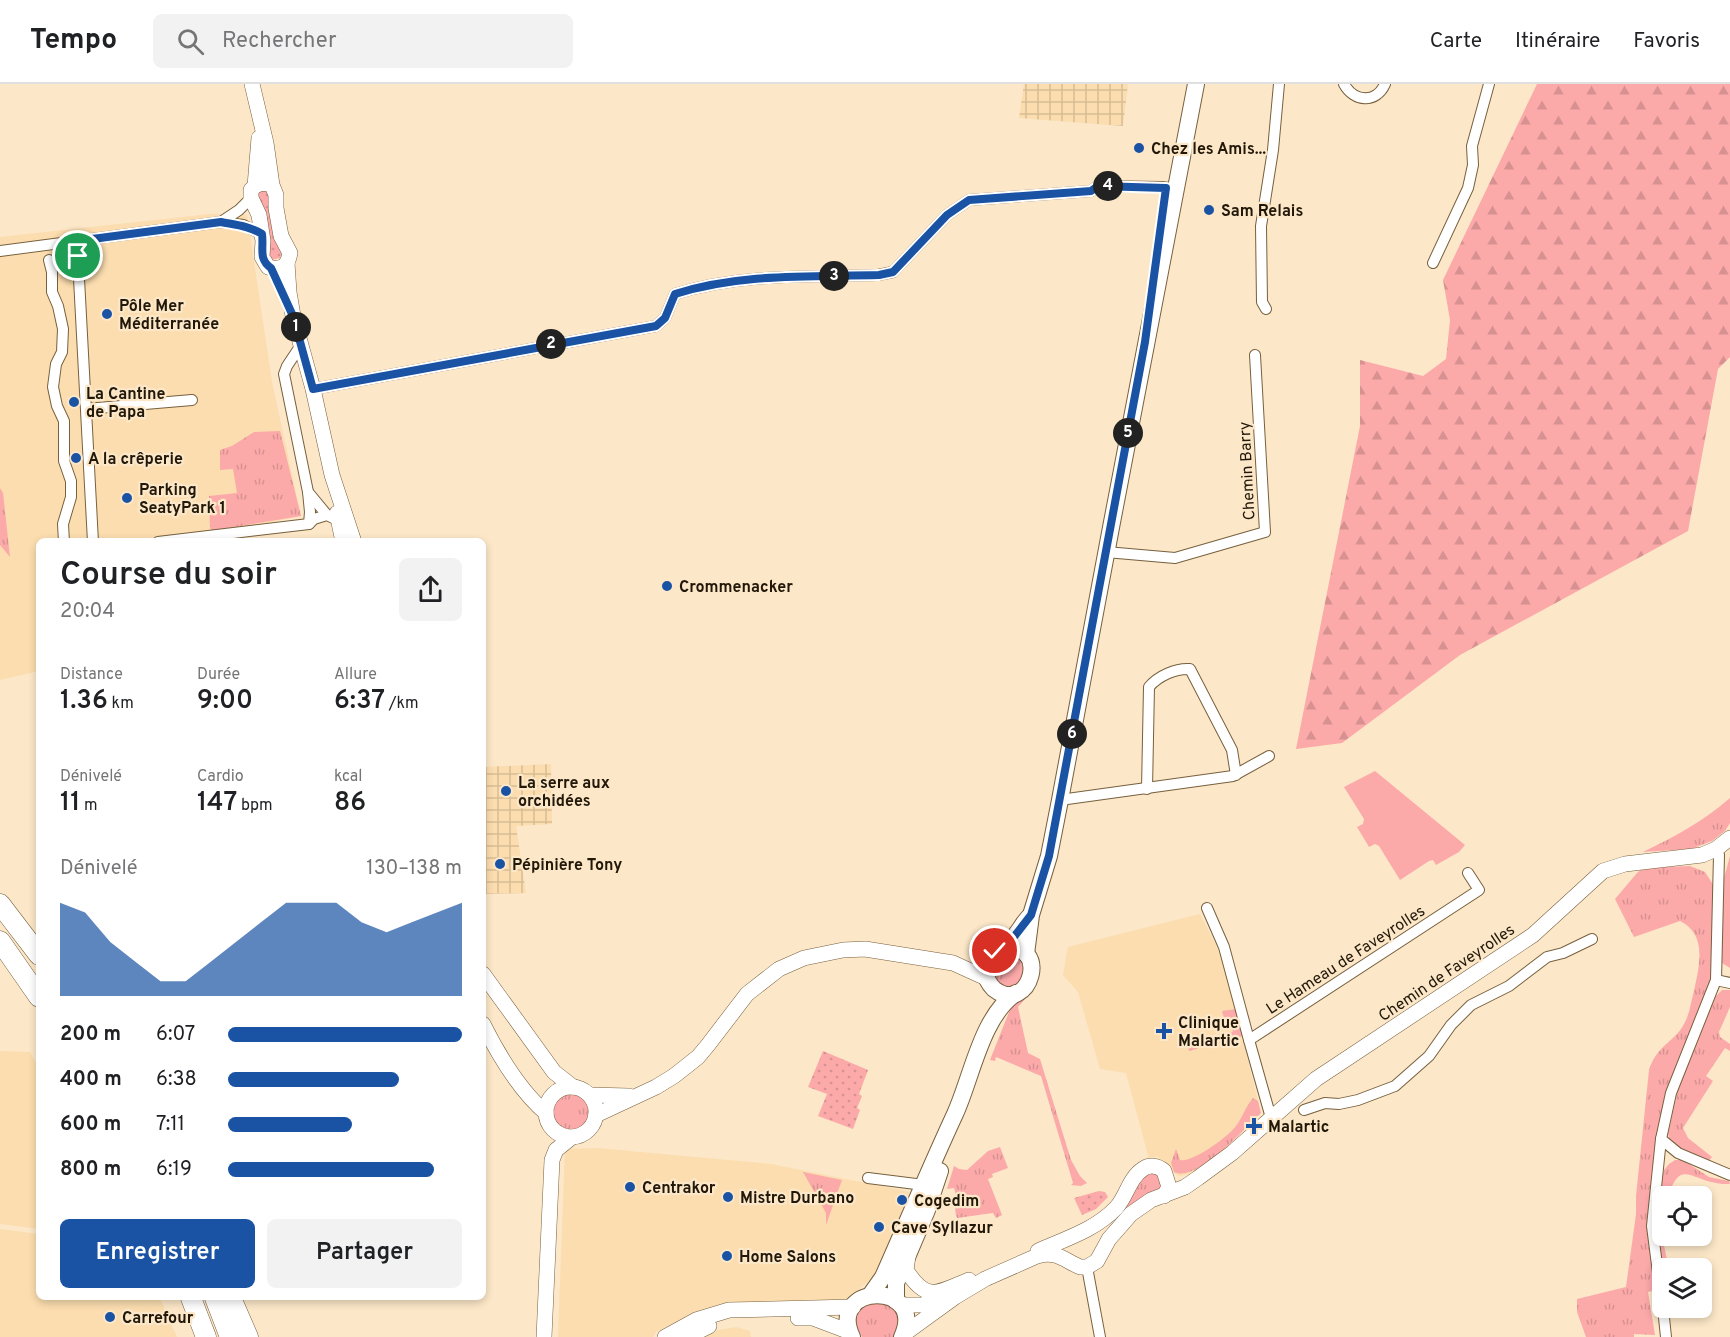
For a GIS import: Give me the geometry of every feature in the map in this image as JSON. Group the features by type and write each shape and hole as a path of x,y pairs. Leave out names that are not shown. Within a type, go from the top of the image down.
{"highway":[{"path":"0,904 36,951"},
{"path":"0,941 36,993"},
{"path":"182,1300 195,1337"},
{"path":"192,1300 206,1337"},
{"path":"216,1300 230,1337"},
{"path":"232,1300 248,1337"}],"main road":[{"path":"1026,954 1031,915 1049,856 1060,800 1145,342 1186,84"},
{"path":"1171,189 1196,84"},
{"path":"984,1037 991,1002 985,971 995,952 1015,936 1031,915"},
{"path":"903,1336 906,1319 898,1303 896,1283 908,1256 929,1187 984,1037 1002,1005 1029,984 1032,976 1032,965 1026,954 1015,947 995,952"},
{"path":"988,981 1002,993 1016,993"},
{"path":"851,1334 848,1323 853,1307 858,1301 871,1294 883,1277 929,1187"},
{"path":"871,1294 884,1295 898,1303"}],"street":[{"path":"252,84 276,195 281,236 290,253 287,263 293,316 313,389 342,529"},
{"path":"1266,309 1262,302 1261,226 1274,150 1279,84"},
{"path":"1344,84 1349,93 1357,98 1367,98 1378,94 1385,84"},
{"path":"1432,263 1468,188 1473,165 1472,146 1489,84"},
{"path":"260,117 253,192 262,234 262,257 271,268 293,316"},
{"path":"221,222 239,210 262,183 272,185"},
{"path":"313,389 656,326 665,318 675,294 696,287 765,277 879,275 893,272 947,215 969,200 1091,191 1098,186 1171,189"},
{"path":"0,251 221,222 243,225 262,234"},
{"path":"77,241 93,538"},
{"path":"49,260 52,272 52,292 63,329 62,352 56,364 53,387 57,406 64,422 64,461 71,481 71,497 63,524 64,538"},
{"path":"271,268 280,268 287,263"},
{"path":"301,345 284,374 308,492 309,524"},
{"name":"Chemin Barry","path":"1106,552 1175,558 1265,532 1255,355"},
{"path":"86,409 192,399"},
{"path":"308,492 342,529"},
{"path":"192,538 309,524 320,516 342,529"},
{"path":"1147,789 1149,687 1155,680 1182,669 1190,669 1232,750 1236,775"},
{"path":"1060,800 1236,775 1269,756"},
{"name":"Chemin de Faveyrolles","path":"1087,1267 1097,1261 1109,1239 1121,1224 1140,1208 1185,1187 1198,1178 1232,1153 1316,1079 1533,935 1603,871 1625,864 1693,857 1716,849 1730,838"},
{"path":"1656,1258 1652,1226 1661,1139 1671,1093 1716,980 1719,855 1716,849"},
{"name":"Le Hameau de Faveyrolles","path":"1249,1040 1479,890 1468,873"},
{"path":"1207,908 1224,947 1271,1118"},
{"path":"1304,1110 1325,1103 1339,1104 1359,1100 1395,1086 1429,1056 1451,1025 1471,1005 1509,986 1547,957 1563,953 1592,939"},
{"path":"596,1115 674,1076 703,1051 747,994 779,969 804,958 843,950 866,949 954,963 988,981"},
{"path":"954,963 995,952"},
{"path":"486,978 554,1072 573,1087"},
{"path":"1716,980 1730,983"},
{"path":"486,1029 512,1073 559,1134 572,1137"},
{"path":"544,1336 551,1176 548,1103 554,1094 564,1088 579,1088 590,1095 594,1101 596,1115 584,1134 572,1137 556,1150 551,1176"},
{"path":"590,1095 635,1096"},
{"path":"1661,1139 1678,1153 1730,1175"},
{"path":"908,1256 906,1270 915,1284 925,1292 937,1293 1071,1237 1094,1225 1117,1206 1132,1181 1144,1168 1160,1167 1164,1171 1169,1187 1164,1196"},
{"path":"868,1178 929,1187"},
{"path":"1168,1178 1181,1180 1198,1178"},
{"path":"1069,1260 1066,1250 1071,1237"},
{"path":"903,1336 955,1297 984,1279 1045,1254 1060,1255 1080,1267 1087,1267 1100,1337"},
{"path":"898,1303 923,1305 969,1279"},
{"path":"665,1337 696,1320 729,1310 853,1307"},
{"path":"687,1337 700,1329 739,1319 813,1318 851,1334"},
{"path":"1664,1318 1666,1337"}],"shaded area":[{"path":"1024,84 1128,84 1123,126 1019,118"},
{"path":"210,214 247,215 272,382 301,516 197,538 36,538 36,672 0,680 0,237"},
{"path":"551,764 552,824 516,826 526,893 486,894 486,767"},
{"name":"Clinique Malartic","path":"1200,914 1222,957 1261,1113 1207,1165 1190,1174 1179,1176 1157,1156 1149,1159 1126,1073 1100,1069 1078,992 1063,975 1068,947"},
{"path":"0,1051 30,1052 36,1063 36,1229 0,1224"},
{"path":"597,1148 771,1164 910,1192 879,1269 842,1304 740,1302 694,1313 656,1332 653,1337 558,1337 565,1149"},
{"path":"0,1229 36,1234 36,1300 161,1300 177,1337 0,1337"},
{"path":"736,1327 750,1331 751,1337 704,1337 718,1330"}],"green space":[{"path":"1537,84 1730,84 1730,357 1718,369 1688,531 1460,655 1342,743 1296,749 1360,426 1360,360 1423,376 1446,359 1450,320 1443,280"},
{"path":"266,190 272,196 282,251 280,258 271,260 267,254 256,199 258,191"},
{"path":"280,431 301,516 211,531 209,496 237,493 233,469 220,470 220,450 232,446 254,432"},
{"path":"0,488 3,493 10,557 0,545"},
{"path":"1375,771 1465,845 1459,852 1436,865 1433,860 1429,861 1400,880 1379,846 1375,844 1369,847 1357,827 1363,824 1364,819 1344,787"},
{"path":"1730,798 1730,823 1725,831 1712,841 1691,849 1643,852 1688,828"},
{"path":"1730,856 1730,968 1722,963 1721,955 1724,878"},
{"path":"1690,866 1705,872 1714,886 1712,981 1669,1083 1657,1140 1657,1186 1652,1186 1652,1246 1656,1246 1656,1258 1652,1258 1652,1291 1648,1292 1655,1335 1586,1337 1577,1312 1577,1299 1626,1287 1636,1214 1649,1070 1657,1054 1681,1029 1687,1018 1699,962 1695,934 1680,921 1634,937 1615,899 1643,868"},
{"path":"1001,953 1023,958 1024,980 1008,988 993,979 993,961"},
{"path":"1722,990 1730,990 1730,1007 1719,1032 1720,1037 1730,1044 1730,1051 1725,1048 1706,1076 1713,1081 1683,1128 1688,1138 1712,1157 1708,1162 1672,1147 1668,1134 1680,1080 1716,996"},
{"path":"1026,998 1018,1007 1028,1053 1040,1059 1071,1160 1087,1183 1081,1186 1071,1185 1073,1183 1041,1076 996,1057 995,1061 990,1060 1013,1002"},
{"path":"1236,1009 1243,1036 1189,1051 1187,1043 1233,1032 1230,1022 1225,1022 1222,1011"},
{"path":"823,1051 868,1070 859,1094 862,1096 857,1108 860,1110 853,1129 818,1116 827,1094 808,1087"},
{"path":"571,1092 585,1098 591,1112 585,1126 571,1132 557,1126 551,1112 557,1098"},
{"path":"1253,1098 1258,1101 1261,1113 1232,1142 1195,1170 1184,1173 1174,1172 1171,1163 1176,1149 1180,1160 1186,1160 1210,1148 1236,1126"},
{"path":"1000,1147 1008,1168 992,1174 993,1177 988,1179 1002,1215 996,1218 993,1213 957,1218 954,1188 947,1189 954,1166 967,1170 988,1151"},
{"path":"1675,1160 1683,1160 1709,1177 1729,1181 1730,1184 1707,1181 1687,1174 1677,1178 1672,1186 1662,1186 1664,1170"},
{"path":"1151,1171 1159,1174 1163,1188 1121,1219 1115,1213 1137,1181"},
{"path":"803,1172 842,1180 826,1225 826,1213"},
{"path":"1099,1191 1105,1192 1108,1197 1096,1209 1082,1215 1074,1198"},
{"path":"1659,1246 1664,1246 1667,1258 1661,1258"},
{"path":"874,1300 894,1307 899,1322 898,1330 893,1337 862,1337 858,1331 857,1316"}],"place":[{"name":"Chez les Amis...","path":"1139,148"},
{"name":"Sam Relais","path":"1209,210"},
{"name":"Pôle Mer Méditerranée","path":"107,314"},
{"name":"La Cantine de Papa","path":"74,402"},
{"name":"A la crêperie","path":"76,458"},
{"name":"Parking SeatyPark 1","path":"127,498"},
{"name":"Crommenacker","path":"667,586"},
{"name":"La serre aux orchidées","path":"506,791"},
{"name":"Pépinière Tony","path":"500,864"},
{"name":"Clinique Malartic","path":"1164,1031"},
{"name":"Malartic","path":"1254,1126"},
{"name":"Centrakor","path":"630,1187"},
{"name":"Mistre Durbano","path":"728,1197"},
{"name":"Cogedim","path":"902,1200"},
{"name":"Cave Syllazur","path":"879,1227"},
{"name":"Home Salons","path":"727,1256"},
{"name":"Carrefour","path":"110,1317"}],"route":[{"path":"78,256 77,241 221,222 243,225 255,230 262,234 262,257 271,268 293,316 313,389 656,326 665,318 675,294 696,287 765,277 879,275 893,272 947,215 969,200 1091,191 1098,186 1166,188 1145,342 1049,856 1031,915 1010,942 995,951"}]}
